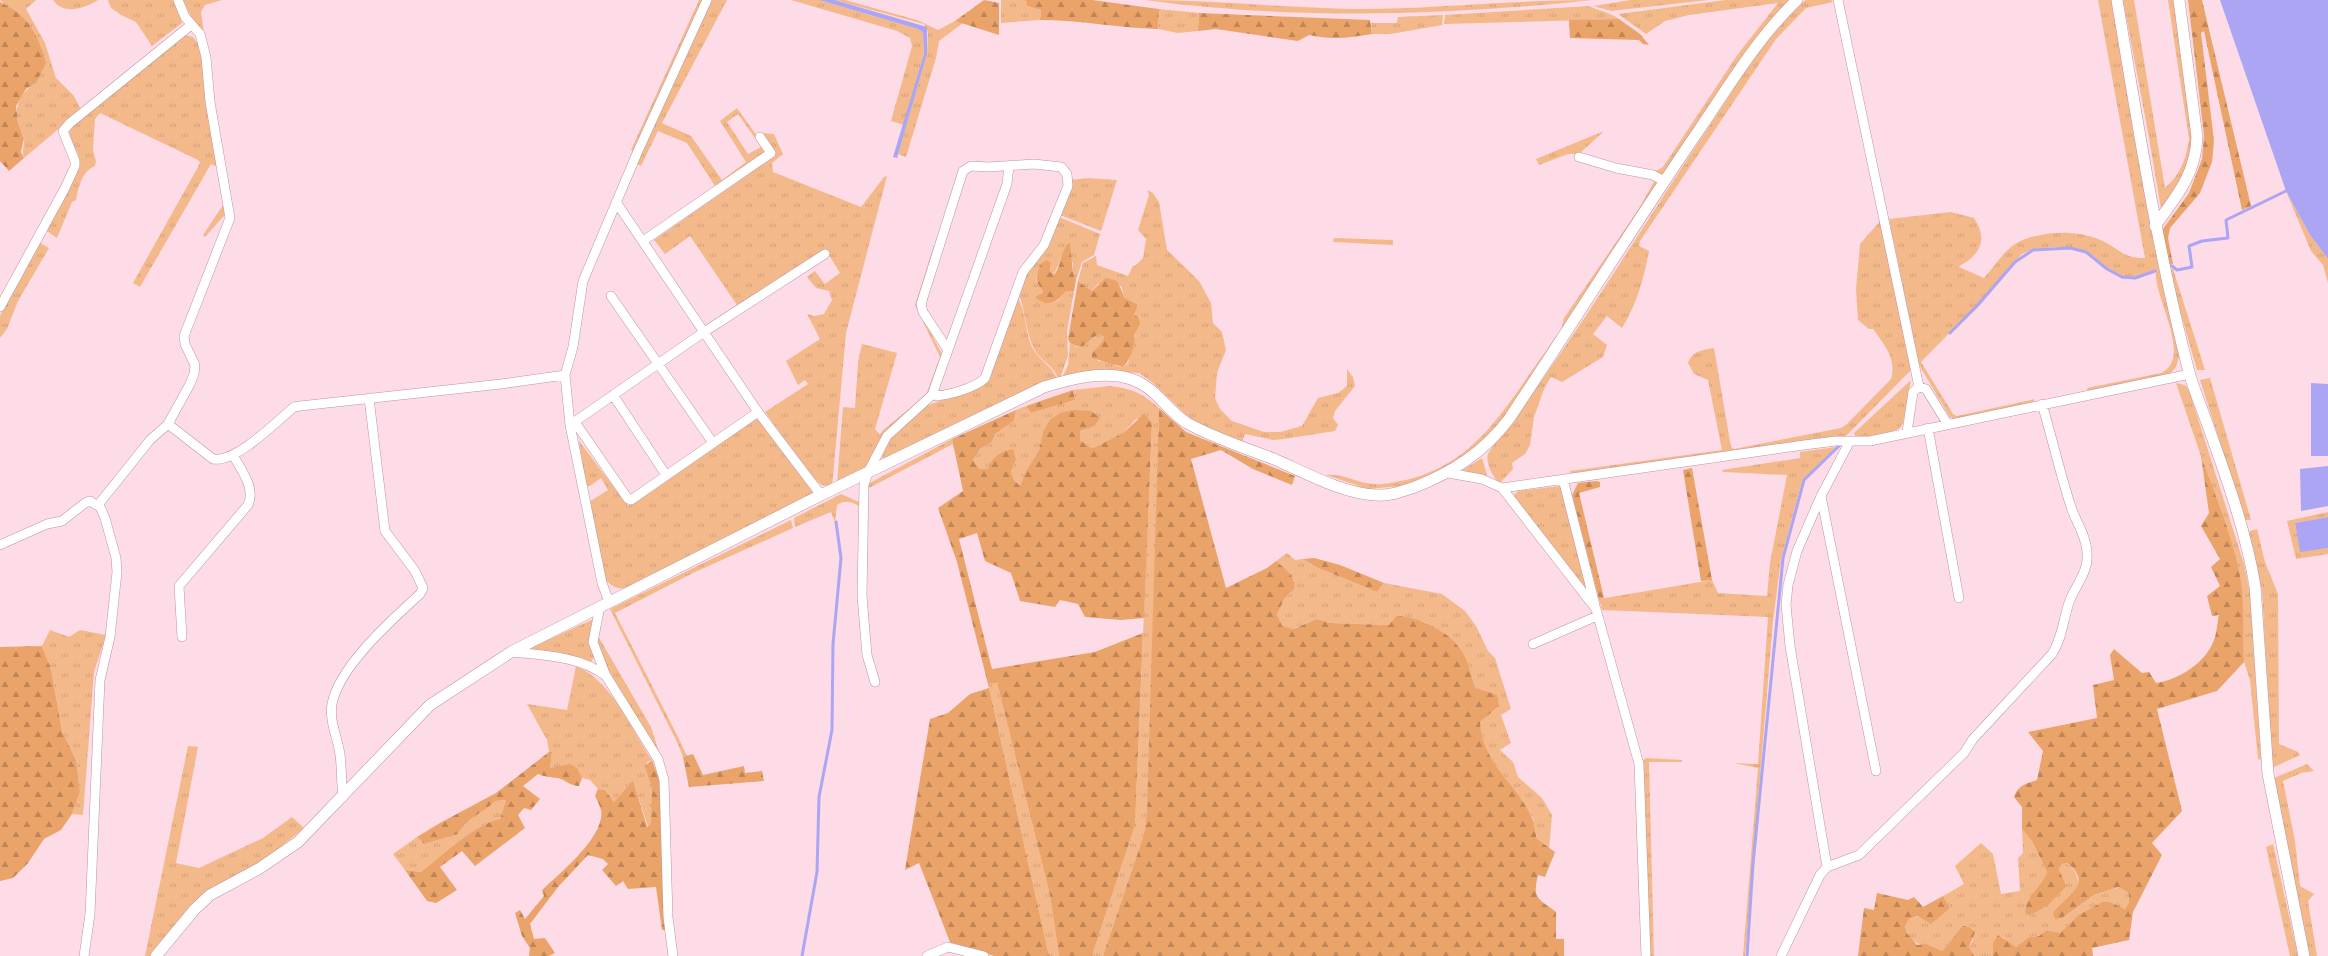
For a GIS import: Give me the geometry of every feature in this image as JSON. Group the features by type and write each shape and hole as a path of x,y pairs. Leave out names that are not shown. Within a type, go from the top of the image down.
{"street":[{"path":"98,505 150,440 168,424 194,374 195,366 185,344 184,336 230,218 210,102 206,57 200,34 185,17 178,0"},
{"path":"673,956 668,917 664,780 658,759 606,676 593,642 604,604 602,583 572,423 565,375 573,347 583,281 616,202 707,0"},
{"path":"156,956 201,903 219,889 253,872 298,842 414,720 430,706 512,652 821,495 1044,388 1075,379 1112,376 1131,379 1151,388 1177,415 1196,427 1348,489 1377,495 1392,494 1448,472 1477,453 1505,424 1664,181 1749,57 1780,18 1797,0"},
{"path":"1838,0 1919,387"},
{"path":"2117,0 2155,226 2166,281 2190,374 2208,425 2251,562 2256,586 2268,774 2304,956"},
{"path":"2155,226 2190,173 2197,151 2197,137 2179,0"},
{"path":"0,307 65,188 75,166 63,131 70,123 191,25"},
{"path":"643,241 771,153 760,137"},
{"path":"1579,156 1616,168 1653,175 1664,181"},
{"path":"932,395 940,397 979,383 985,378 1023,272 1044,245 1068,186 1067,174 1056,165 968,167 960,175 921,304 923,312 948,350"},
{"path":"875,682 867,655 862,596 865,520 863,496 868,472 887,436 932,395 1007,184 1008,166"},
{"path":"616,202 758,412 821,495"},
{"path":"572,423 704,332 824,254"},
{"path":"612,296 713,443"},
{"path":"1502,488 1804,445 1850,441 1870,441 1947,423 2190,374"},
{"path":"168,424 213,459 218,460 233,455 294,407 501,384 565,375"},
{"path":"1919,387 1926,389 1947,423"},
{"path":"1907,432 1913,392 1919,387"},
{"path":"613,395 666,475"},
{"path":"342,797 340,753 333,729 332,704 335,695 342,680 366,646 420,594 423,588 414,570 385,531 369,398"},
{"path":"1781,956 1820,875 1827,866 1859,856 1964,753 1973,739 2052,654 2060,641 2070,599 2087,566 2088,551 2082,529 2072,509 2061,476 2042,404"},
{"path":"572,423 628,499 631,500 758,412"},
{"path":"1928,428 1959,598"},
{"path":"1827,866 1790,646 1786,605 1788,585 1797,551 1821,496 1850,441"},
{"path":"182,637 179,586 248,505 251,498 250,489 233,455"},
{"path":"1448,472 1482,479 1502,488 1596,612"},
{"path":"1563,479 1596,612 1639,764 1646,956"},
{"path":"1821,496 1876,771"},
{"path":"0,545 47,524 62,521 85,503 90,501 98,505 105,518 116,558 117,572 110,637 100,680 90,914 84,956"},
{"path":"1533,644 1596,612"},
{"path":"512,652 585,664 597,669 606,676"},
{"path":"927,956 948,947 984,956"}],"green space":[{"path":"0,0 36,0 26,9 45,43 56,78 74,96 81,110 24,158 24,137 18,124 17,110 20,100 26,90 36,83 4,4"},
{"path":"53,0 98,0 81,8 69,9 63,8"},
{"path":"108,0 174,0 182,23 152,46 136,22 121,15 111,8"},
{"path":"183,0 222,0 205,5 201,12 206,48"},
{"path":"699,0 705,0 634,151 631,150"},
{"path":"712,0 727,0 662,123 691,136 722,180 746,162 720,121 737,108 757,136 755,138 738,114 727,122 748,154 761,147 765,153 717,189 687,143 658,131 641,166 637,164"},
{"path":"791,0 819,0 918,29 923,32 924,54 904,125 891,121 912,46 910,38 897,31"},
{"path":"835,0 845,0 917,20 938,30 955,21 963,23 939,41 936,58 906,157 898,154 927,54 928,32 924,24"},
{"path":"984,0 999,3 999,35 955,21"},
{"path":"1001,0 1026,0 1027,6 1041,10 1040,20 1001,23"},
{"path":"1026,0 1092,0 1159,9 1158,29 1070,21 1040,20 1041,10 1027,6"},
{"path":"1145,0 1387,9 1534,1 1593,0 1481,10 1369,14 1257,11"},
{"path":"1631,0 1708,0 1611,11 1593,6"},
{"path":"1726,0 1790,0 1765,29 1663,176 1656,171 1663,167 1738,54 1778,3 1689,15 1665,21 1646,34 1618,14"},
{"path":"1806,0 1831,0 1833,2 1806,8 1776,39 1640,241 1639,246 1649,251 1647,261 1636,300 1622,328 1607,316 1593,334 1607,345 1603,357 1562,382 1551,377 1544,389 1534,417 1530,445 1525,454 1512,463 1513,469 1500,483 1490,470 1487,457 1490,450 1512,423 1578,328 1745,71 1779,26"},
{"path":"2098,0 2112,0 2159,269 2180,353 2176,367 2168,376 2088,392 2087,388 2161,373 2170,365 2174,354 2173,341 2170,326 2160,296 2156,271 2135,277 2122,276 2107,268 2086,251 2055,247 2033,249 2022,254 2015,261 1976,306 1921,362 1953,414 1957,416 2035,399 2032,404 1954,419 1950,417 1919,365 1889,219 1951,212 1974,218 1980,229 1980,245 1974,255 1959,267 1984,278 2002,256 2015,244 2034,236 2045,234 2067,233 2088,236 2105,242 2125,254 2137,258 2145,258"},
{"path":"2123,0 2134,0 2165,188 2171,183 2182,166 2189,139 2168,0 2175,0 2194,147 2182,179 2161,209 2148,132"},
{"path":"2188,0 2202,0 2251,206 2242,210 2204,31 2201,33 2214,141 2212,162 2200,193 2170,228 2168,238 2173,264 2167,265 2162,240 2163,229 2189,193 2202,159 2204,135"},
{"path":"0,2 18,13 30,26 39,43 46,63 36,83 26,89 16,106 18,123 24,138 21,152 24,158 9,171 0,161"},
{"path":"1589,6 1619,19 1444,24 1445,15"},
{"path":"1159,9 1199,13 1198,31 1178,33 1158,29"},
{"path":"1199,13 1370,20 1372,34 1340,38 1325,38 1309,35 1298,41 1216,29 1198,31"},
{"path":"1443,15 1442,25 1391,34 1372,34 1371,23 1397,23 1398,17"},
{"path":"1619,19 1640,34 1649,45 1643,44 1639,40 1570,38 1569,20"},
{"path":"184,35 193,37 201,48 229,210 205,237 203,235 223,205 217,167 211,164 140,287 133,283 198,167 200,163 198,160 100,113 95,119 93,150 96,161 95,166 87,172 81,180 76,200 72,202 57,238 44,229 79,164 78,154 70,137 69,128"},
{"path":"1604,131 1579,154 1568,154 1539,165 1536,159"},
{"path":"762,133 774,134 783,154 772,163 773,172 861,207 884,177 887,176 846,333 832,487 822,485 812,477 765,412 808,384 805,380 798,385 786,361 820,339 807,314 814,316 824,314 832,300 829,291 816,288 807,277 815,271 825,284 840,273 826,250 737,305 690,236 665,254 654,240 775,156"},
{"path":"1088,178 1117,180 1101,231 1060,215 1070,180"},
{"path":"1656,178 1658,183 1535,373 1497,427 1478,446 1431,477 1400,486 1368,489 1326,475 1340,476 1360,482 1374,484 1411,479 1436,470 1457,457 1476,442 1509,404 1561,330 1564,318 1638,210"},
{"path":"1147,190 1153,193 1159,202 1167,250 1199,281 1211,303 1213,323 1222,332 1226,350 1217,373 1215,398 1220,409 1232,421 1264,432 1280,432 1302,426 1318,398 1338,393 1347,386 1347,369 1353,377 1355,386 1335,411 1333,418 1338,425 1335,431 1273,440 1245,434 1242,442 1191,420 1152,382 1139,373 1109,372 1061,380 1068,365 1070,343 1077,347 1100,334 1104,337 1102,342 1092,353 1098,361 1111,362 1117,366 1123,367 1128,363 1136,331 1134,315 1137,304 1125,298 1121,286 1098,284 1092,291 1078,281 1083,263 1096,256 1097,265 1128,276 1133,266 1135,266 1143,258 1146,239 1138,230 1149,195"},
{"path":"2286,191 2310,235 2328,259 2328,283 2323,265 2311,251"},
{"path":"1059,217 1100,234 1094,255 1082,262 1076,280 1073,273 1073,263 1064,253 1053,276 1050,273 1051,264 1038,271 1037,282 1043,289 1045,303 1055,302 1066,290 1074,291 1067,331 1068,356 1059,381 1054,370 1040,357 1033,347 1021,300 1018,295 1025,274"},
{"path":"1881,220 1912,369 1845,437 1571,475 1570,471 1722,450 1708,380 1694,374 1688,363 1692,356 1702,350 1714,348 1731,447 1734,449 1841,428 1847,424 1891,379 1891,358 1885,346 1873,329 1869,329 1858,320 1856,289 1860,244"},
{"path":"1334,238 1393,240 1393,245 1333,242"},
{"path":"37,241 49,248 18,301 7,329 0,338 0,316"},
{"path":"1070,243 1073,273 1076,280 1074,291 1066,291 1052,303 1044,303 1035,297 1043,293 1043,290 1037,281 1038,271 1041,264 1047,260 1051,263 1050,272 1054,275 1067,244"},
{"path":"934,245 936,246 921,315 942,354 927,397 889,431 864,471 837,483 843,407 855,408 858,362 862,344 897,353 875,429 880,435 883,430 926,395 940,357 915,305"},
{"path":"2168,269 2173,269 2205,370 2197,370"},
{"path":"1106,278 1117,281 1125,298 1137,304 1134,315 1138,317 1140,323 1134,336 1135,339 1132,352 1128,361 1123,367 1092,358 1092,353 1102,342 1104,337 1100,334 1092,338 1083,346 1076,346 1070,343 1068,339 1078,281 1092,291"},
{"path":"1018,298 1023,309 1032,347 1038,356 1053,371 1058,381 884,459 882,458 888,440 926,406 983,384"},
{"path":"2210,378 2251,520 2245,520 2200,380"},
{"path":"1911,380 1903,423 1899,429 1873,437 1855,436 1854,433"},
{"path":"2176,383 2185,385 2189,390 2244,564 2250,593 2261,760 2258,759 2250,680 2244,662 2243,602 2231,544"},
{"path":"1110,386 1137,392 1159,408 1149,773 1144,834 1103,956 1092,956 1135,825 1152,423 1136,419 1123,433 1093,448 1080,440 1080,431 1095,426 1100,418 1043,432 1039,450 1026,471 1020,486 1014,480 1011,472 1016,460 988,469 979,470 973,460 980,449 992,442 995,434 1014,421 1016,410 1026,406 1031,413 1075,400 1073,390"},
{"path":"1073,390 1075,400 1031,413 1026,406"},
{"path":"1159,408 1186,432 1295,476 1292,485 1253,469 1221,450 1191,459 1226,588 1267,568 1276,561 1287,570 1293,579 1295,588 1285,598 1277,614 1282,626 1293,629 1317,619 1330,623 1389,625 1396,616 1415,619 1434,627 1450,638 1463,653 1476,688 1497,695 1499,706 1480,722 1482,736 1486,749 1493,761 1526,806 1533,820 1537,839 1555,852 1545,877 1538,875 1536,894 1541,901 1556,912 1556,939 1564,939 1564,956 1103,956 1144,834 1147,811"},
{"path":"1016,410 1014,421 995,434 992,442 980,449 973,460 979,469 988,469 992,461 998,455 1013,449 1016,460 1011,472 1014,480 1020,486 1026,471 1039,450 1043,432 1050,420 1060,413 1074,410 1091,411 1100,418 1095,426 1080,431 1080,440 1093,448 1123,433 1144,414 1152,423 1144,618 1121,620 1085,617 1078,604 1060,600 1055,607 1020,601 1011,573 985,561 977,533 959,539 992,669 1095,652 1143,633 1135,825 1092,956 1059,956 1050,895 997,682 988,684 957,562 938,508 963,491 952,439"},
{"path":"759,417 814,491 813,494 626,588 613,586 608,582 603,577 589,502 608,490 601,478 590,486 586,486 579,441 628,506"},
{"path":"952,439 953,444 867,489 866,485"},
{"path":"1836,447 1802,481 1781,559 1773,621 1745,956 1743,956 1758,768 1734,763 1758,764 1768,617 1602,610 1599,599 1712,580 1718,593 1767,596 1770,563 1787,475 1723,472 1722,470 1800,458 1800,452"},
{"path":"2201,456 2228,530 2237,561 2242,587 2244,662 2217,691 2157,709 2182,811 2152,843 2162,855 2133,912 2129,940 2092,948 2093,956 1993,956 1993,943 1998,935 2016,947 2029,937 2039,936 2047,930 2060,933 2077,916 2102,902 2110,902 2125,909 2129,902 2129,893 2119,887 2094,895 2062,918 2055,919 2053,913 2075,890 2078,884 2078,877 2075,870 2067,863 2062,864 2059,869 2066,886 2043,908 2032,914 2026,915 2027,904 2047,872 2032,841 2022,829 2022,807 2014,797 2020,787 2037,780 2043,751 2028,732 2097,718 2093,685 2114,680 2110,655 2114,649 2142,673 2149,672 2156,683 2173,678 2190,669 2205,656 2210,648 2215,637 2219,615 2212,616 2207,596 2220,586 2211,567 2220,559 2201,526 2209,513"},
{"path":"1482,458 1488,478 1463,470"},
{"path":"1692,468 1712,580 1701,581 1683,470"},
{"path":"1600,482 1600,487 1579,493 1604,598 1599,599 1572,495 1578,483"},
{"path":"1560,486 1587,588 1585,589 1513,496 1518,491"},
{"path":"841,494 859,502 862,509 850,502 840,503 837,505 835,522 831,512 795,527 794,518"},
{"path":"2328,512 2328,517 2295,523 2300,551 2328,548 2328,554 2296,559 2287,521"},
{"path":"791,520 793,528 693,573 615,613 687,756 683,757 678,744 610,609"},
{"path":"2257,529 2265,562 2278,594 2279,744 2298,752 2300,755 2272,768 2262,591 2249,533 2250,531"},
{"path":"1287,553 1295,560 1303,559 1316,567 1377,592 1384,583 1442,594 1465,611 1476,626 1488,651 1495,658 1511,709 1501,715 1511,743 1500,750 1513,762 1518,777 1542,798 1552,815 1549,850 1537,839 1533,818 1486,752 1480,737 1480,722 1499,706 1485,693 1476,688 1466,661 1441,631 1425,622 1396,616 1389,625 1330,623 1317,619 1292,629 1282,626 1277,614 1285,598 1295,588 1293,579 1287,570 1276,561"},
{"path":"1314,558 1340,565 1384,583 1377,592 1316,567 1303,559"},
{"path":"596,618 594,657 591,662 523,651"},
{"path":"50,630 69,637 80,630 106,635 94,672 83,815 72,814 80,792 76,760 62,731 51,669 42,646"},
{"path":"598,636 651,727 661,758 601,657 596,644"},
{"path":"42,646 51,669 62,731 76,760 80,792 72,814 61,830 44,839 28,863 13,878 0,881 0,647"},
{"path":"576,666 600,682 610,694 620,707 652,760 647,762 653,797 651,824 648,827 633,780 614,802 605,790 598,789 590,780 582,778 578,769 550,768 552,752 549,752 547,740 527,704 567,710"},
{"path":"997,681 1050,895 1059,956 1049,956 988,684"},
{"path":"989,688 1049,956 994,956 950,942 919,863 905,870 930,719 948,713 970,694"},
{"path":"188,746 198,747 176,863 199,868 263,838 292,817 304,828 263,861 226,883 152,956 145,956"},
{"path":"549,752 552,752 550,768 570,764 578,769 582,778 579,786 573,785 558,778 538,774 523,786 540,799 531,810 524,808 518,815 525,828 475,866 462,851 440,867 457,890 436,903 427,901 405,870 421,872 469,834 490,822 500,819 506,800 495,801 465,824 458,834 424,844 417,837 496,793"},
{"path":"693,754 703,775 744,766 745,773 762,771 764,781 689,787 683,757"},
{"path":"1646,758 1682,760 1682,762 1649,762 1654,956 1649,956 1641,762"},
{"path":"652,760 660,782 666,930 662,930 656,887 628,889 623,881 616,886 602,870 608,864 603,859 588,855 558,887 530,924 534,939 545,938 555,953 549,956 529,956 530,948 522,936 515,913 520,910 525,919 544,896 542,890 569,865 589,843 601,820 601,810 595,796 598,789 605,790 614,802 633,780 647,827 651,824 652,788 645,766"},
{"path":"2307,764 2314,771 2301,773 2283,781 2295,841 2300,886 2314,894 2308,901 2317,956 2308,956 2274,778"},
{"path":"506,800 500,819 490,822 469,834 421,872 405,870 393,854 417,837 424,844 457,834 469,820 495,801"},
{"path":"2022,829 2032,841 2047,872 2043,883 2035,892 2063,879 2059,869 2062,864 2067,863 2074,870 2077,876 2077,890 2062,918 2094,895 2120,887 2129,893 2129,902 2125,909 2110,902 2102,902 2077,916 2060,933 2047,930 2039,936 2029,937 2016,947 2008,944 2003,937 1993,943 1993,956 1974,956 1969,948 1973,940 1963,927 1942,951 1915,942 1911,938 1905,926 1909,919 1950,908 1943,896 1964,884 1955,866 1981,843 1993,854 2001,894 2020,891 2018,858 2023,853"},
{"path":"2273,844 2298,956 2290,956 2266,847"},
{"path":"1877,893 1908,900 1914,897 1923,907 1943,896 1950,908 1931,924 1918,916 1909,919 1905,926 1907,933 1917,945 1925,944 1942,951 1963,926 1969,927 1975,932 1969,947 1974,956 1858,956 1864,908 1874,910"}],"shaded area":[{"path":"819,0 835,0 927,27 927,54 897,158 893,157 924,54 923,32 918,29"},
{"path":"2220,0 2328,0 2328,259 2310,235 2286,191"},
{"path":"2311,383 2328,384 2328,456 2311,456"},
{"path":"2328,466 2328,506 2301,511 2300,469"},
{"path":"2328,517 2328,548 2300,552 2295,523"}],"waterway":[{"path":"2167,267 2172,266 2177,270 2192,267 2189,246 2202,241 2228,238 2226,220 2286,191"},
{"path":"1950,333 1977,306 2015,262 2033,250 2070,248 2086,252 2107,269 2122,277 2135,278 2155,271"},
{"path":"1747,956 1753,864 1783,558 1804,480 1839,446"},
{"path":"802,956 817,872 819,797 832,730 833,644 841,558 836,522"}]}
